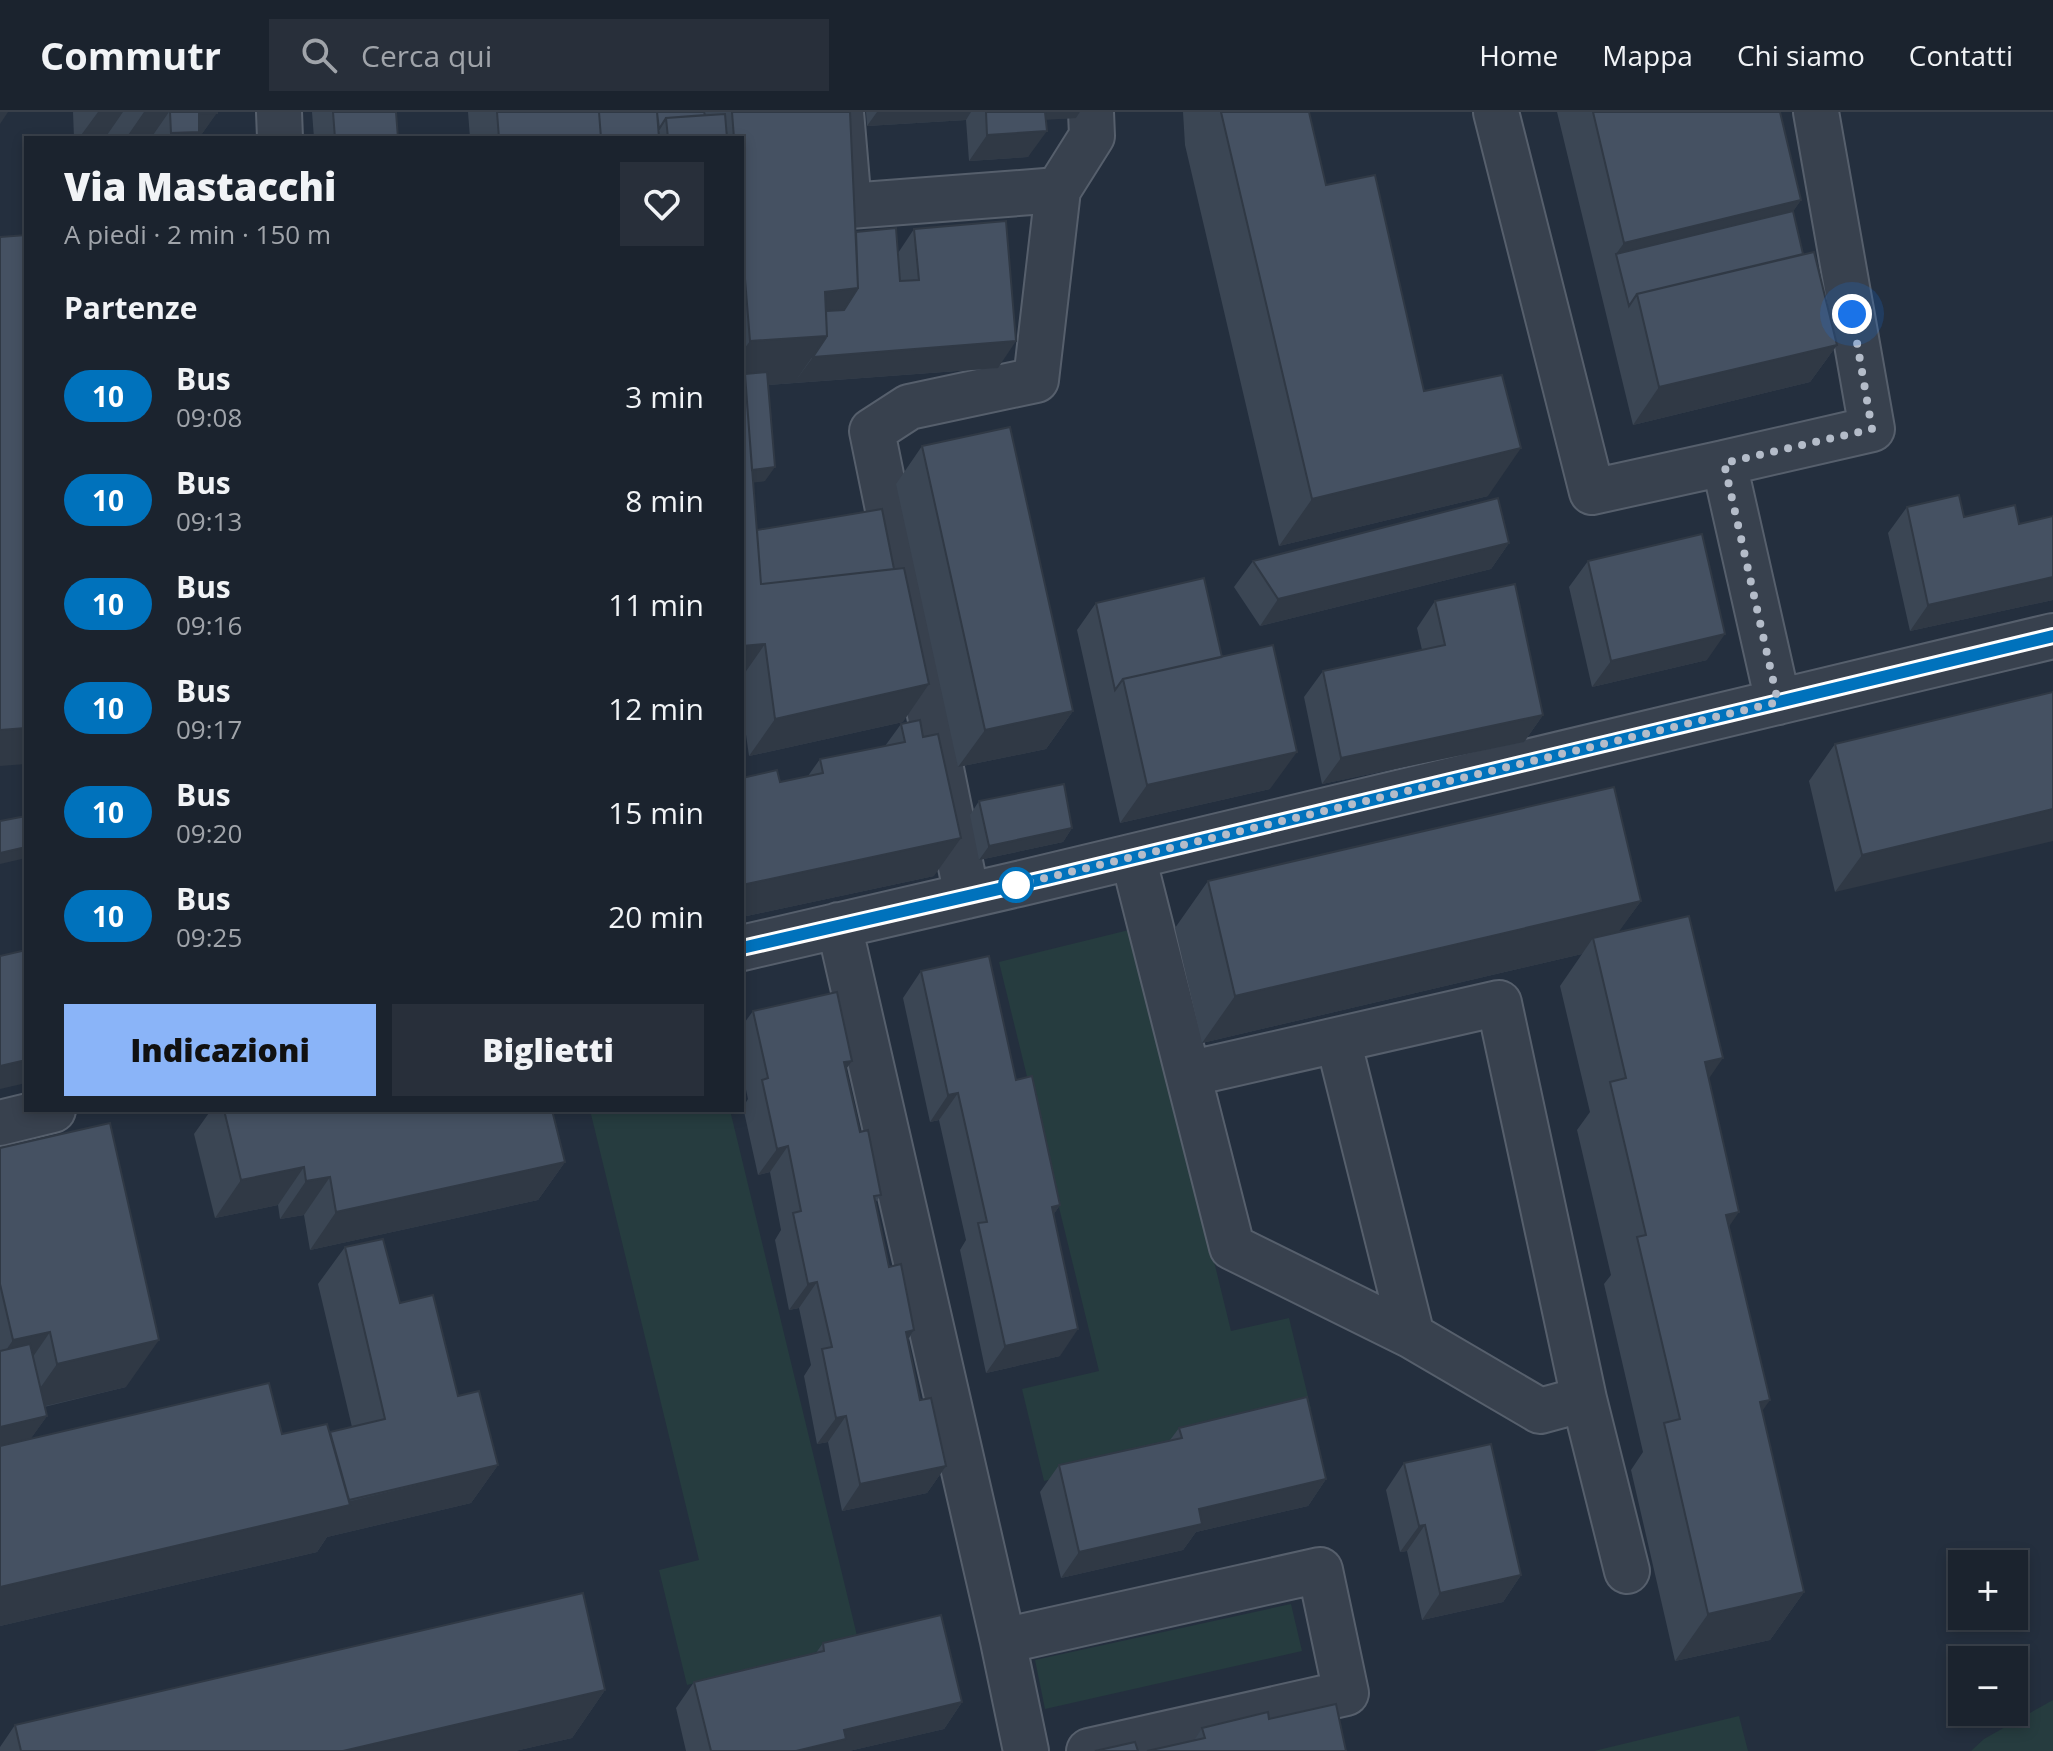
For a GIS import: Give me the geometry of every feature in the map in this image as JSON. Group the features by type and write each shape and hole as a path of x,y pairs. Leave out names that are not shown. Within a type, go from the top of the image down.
{"street":[{"path":"279,112 280,136"},
{"path":"841,112 849,206 1058,190"},
{"path":"967,896 872,431 909,407 1036,380 1058,190 1092,136 1091,112"},
{"path":"1496,112 1592,492 1872,429 1816,112"},
{"path":"1724,463 1778,702"},
{"path":"744,948 2053,636"},
{"path":"1133,857 1232,1247 1412,1336 1540,1411 1584,1399"},
{"path":"839,925 1026,1751"},
{"path":"1188,1074 1499,1003 1584,1399 1627,1571"},
{"path":"1338,1040 1412,1336"},
{"path":"0,1123 45,1112"},
{"path":"1003,1641 1320,1570 1346,1693 1089,1751"}],"green space":[{"path":"1133,929 1231,1331 1289,1318 1311,1409 1154,1447 1155,1455 1044,1481 1022,1389 1099,1371 999,962"},
{"path":"590,1112 730,1112 859,1644 687,1685 659,1570 699,1560"},
{"path":"1291,1604 1302,1651 1045,1709 1035,1660"},
{"path":"2053,1700 2053,1751 1971,1751 1984,1739 2007,1726 2028,1726 2028,1714"},
{"path":"1739,1716 1748,1751 1594,1751"}],"building":[{"path":"170,112 217,113 199,114 199,132 171,133"},
{"path":"333,112 396,112 398,136 335,136"},
{"path":"497,112 599,112 601,136 499,136"},
{"path":"599,112 657,112 659,136 601,136"},
{"path":"657,112 704,112 705,115 666,118 659,129"},
{"path":"732,112 850,112 858,288 825,292 827,336 750,341 744,267 744,136 734,136"},
{"path":"986,112 1045,112 1047,131 987,135"},
{"path":"1221,112 1309,112 1326,185 1375,175 1424,391 1502,375 1521,448 1312,499"},
{"path":"1593,112 1780,112 1801,200 1624,243"},
{"path":"725,114 727,136 668,136 666,118"},
{"path":"1793,211 1803,254 1637,294 1629,306 1616,254"},
{"path":"1006,221 1016,341 813,357 827,336 826,311 844,310 858,288 856,232 896,228 900,281 919,280 914,229"},
{"path":"24,235 24,728 0,730 0,237"},
{"path":"1814,252 1837,345 1659,387 1637,294"},
{"path":"744,364 761,584 904,568 929,684 775,719 765,644 744,646"},
{"path":"767,372 775,467 752,470 745,374"},
{"path":"1010,427 1073,711 985,730 922,446"},
{"path":"1959,495 1964,517 2015,505 2019,524 2053,516 2053,577 1928,605 1907,507"},
{"path":"1498,498 1509,543 1278,599 1253,561"},
{"path":"882,509 894,569 761,584 757,530"},
{"path":"1702,534 1725,634 1611,661 1588,561"},
{"path":"1204,578 1222,657 1123,679 1115,690 1096,603"},
{"path":"1515,584 1543,715 1341,758 1323,671 1445,645 1435,601"},
{"path":"1273,645 1297,752 1147,785 1123,679"},
{"path":"2053,692 2053,809 1862,855 1835,744"},
{"path":"920,720 923,737 938,734 961,838 744,885 744,778 777,770 780,782 823,773 820,759 905,742 901,724"},
{"path":"1064,784 1072,828 989,846 979,801"},
{"path":"1614,787 1641,901 1235,996 1208,881"},
{"path":"24,816 24,847 0,853 0,821"},
{"path":"1689,916 1723,1058 1705,1062 1739,1212 1726,1215 1770,1400 1760,1402 1804,1592 1708,1614 1664,1423 1680,1419 1637,1237 1646,1235 1610,1082 1626,1078 1593,938"},
{"path":"24,950 24,1060 0,1066 0,956"},
{"path":"989,956 1016,1080 1032,1076 1060,1205 1052,1207 1078,1329 1005,1346 978,1223 987,1222 958,1093 948,1095 921,971"},
{"path":"837,992 852,1061 844,1062 860,1132 868,1130 881,1195 874,1196 889,1267 901,1264 914,1330 906,1332 920,1400 931,1398 946,1466 860,1484 846,1416 836,1418 822,1349 832,1347 817,1282 808,1284 793,1213 801,1211 788,1146 777,1149 762,1080 768,1078 753,1011"},
{"path":"224,1112 552,1112 565,1162 336,1212 330,1177 306,1181 304,1167 241,1180"},
{"path":"110,1123 159,1340 57,1364 50,1332 13,1340 0,1284 0,1148"},
{"path":"383,1239 400,1303 433,1295 458,1396 479,1391 498,1465 349,1500 330,1432 385,1419 345,1247"},
{"path":"30,1344 47,1416 0,1427 0,1351"},
{"path":"269,1383 282,1434 327,1424 350,1505 0,1587 0,1446"},
{"path":"1307,1397 1326,1479 1199,1509 1202,1524 1079,1552 1059,1465 1182,1438 1179,1428"},
{"path":"1491,1444 1521,1575 1440,1593 1425,1525 1419,1526 1404,1463"},
{"path":"583,1593 605,1690 343,1751 21,1751 15,1725"},
{"path":"941,1615 962,1702 844,1730 846,1739 796,1751 711,1751 694,1682 824,1651 823,1643"},
{"path":"1336,1704 1346,1751 1147,1751 1205,1738 1202,1728 1268,1712 1269,1719"},
{"path":"1135,1742 1138,1751 1095,1751"}],"bus line":[{"name":"10","path":"744,948 1047,878 2053,636"}],"route":[{"path":"1016,885 1778,702 1724,463 1872,429 1852,314"}]}
